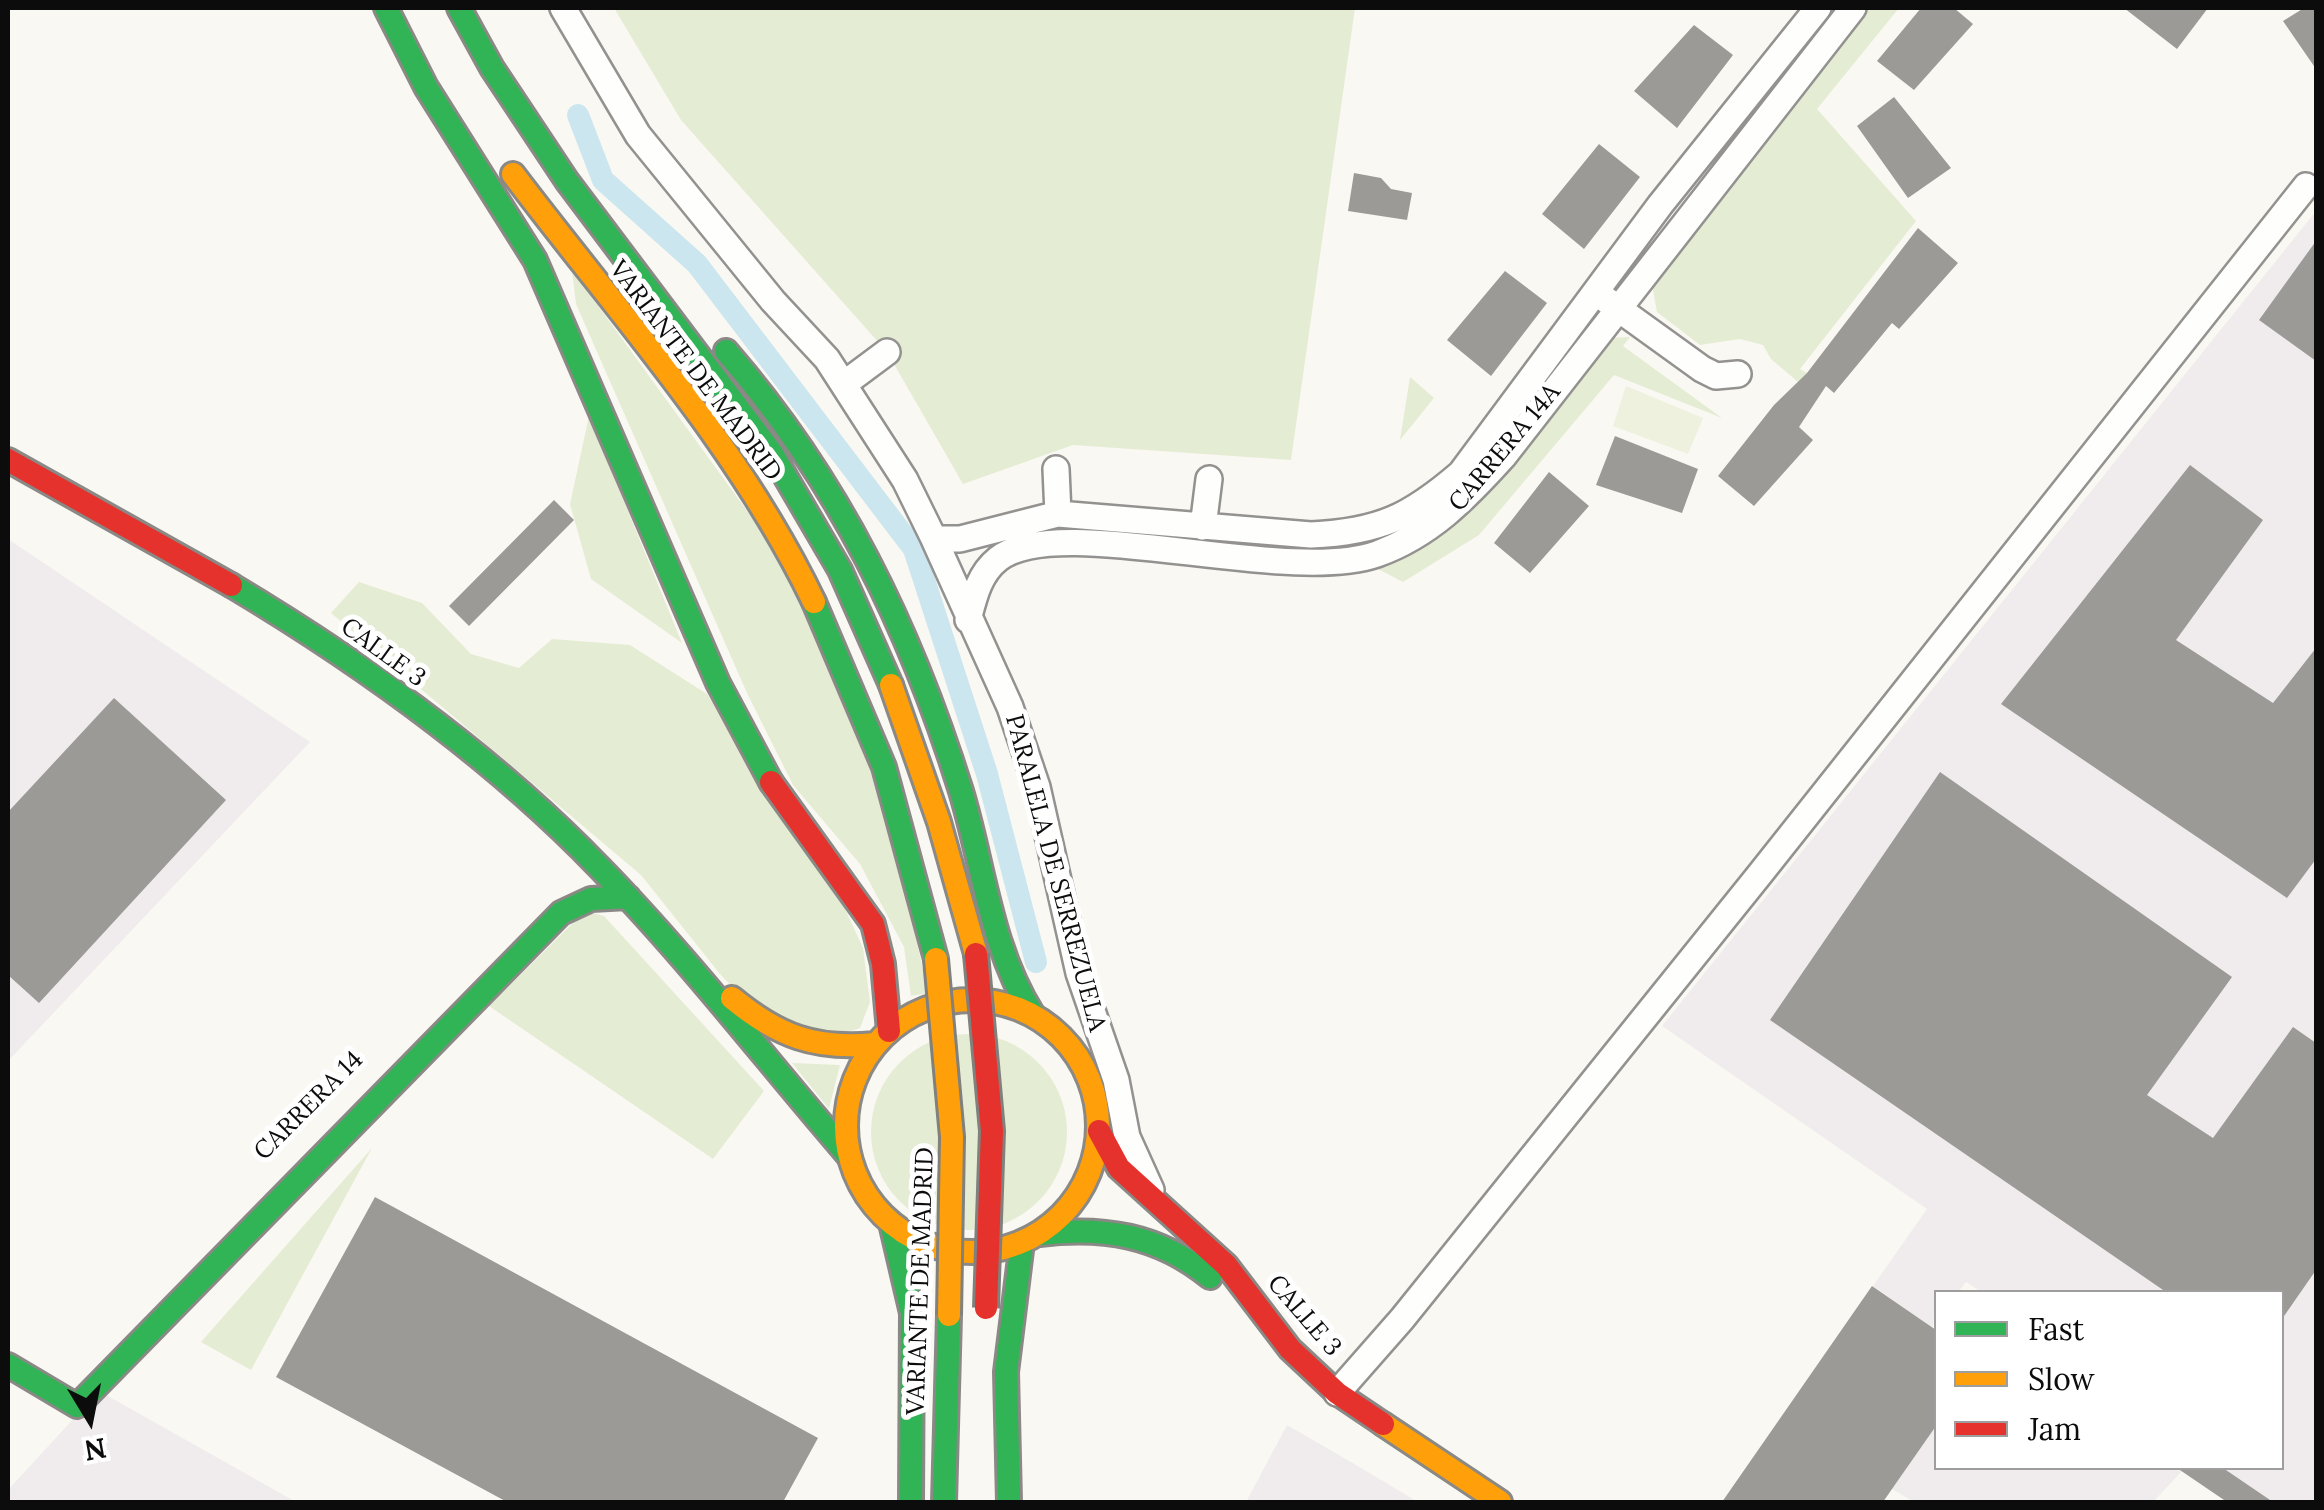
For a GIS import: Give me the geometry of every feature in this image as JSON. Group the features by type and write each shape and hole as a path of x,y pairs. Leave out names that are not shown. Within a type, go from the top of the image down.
{"main road":[{"path":"386,8 426,86 535,260 710,666 758,764 873,924 882,964 882,1038"},
{"name":"VARIANTE DE MADRID","path":"459,8 490,70 539,147 772,452 852,592 912,734 976,954 992,1131 983,1411"},
{"name":"VARIANTE DE MADRID","path":"503,160 697,411 782,540 852,684 902,820 936,959 954,1136 944,1502"},
{"path":"630,269 698,322 779,410 851,522 916,661 971,826 1000,952 1014,988 1033,1015"},
{"name":"CALLE 3","path":"8,460 337,652 382,683 572,841 628,897 848,1155"},
{"name":"CARRERA 14","path":"69,1401 564,882 572,841"},
{"name":"CARRERA 14","path":"69,1401 561,912 591,900 628,897"},
{"name":"CALLE 3","path":"678,952 783,1036 810,1047 882,1038"},
{"path":"958,1000 997,1002 1033,1015 1052,1027 1080,1060 1098,1104 1094,1162 1082,1190 1063,1214 1030,1238 985,1252 946,1250 910,1237 872,1204 848,1155 848,1096 882,1038 921,1010 958,1000"},
{"name":"CALLE 3","path":"1099,1131 1120,1168 1226,1266 1290,1349 1337,1393 1500,1502"},
{"path":"891,1224 912,1312 911,1502"},
{"name":"CALLE 3","path":"1030,1238 1100,1229 1176,1250 1223,1290 1305,1392 1465,1502"},
{"path":"1008,1502 1003,1407 1009,1319 1030,1238"},
{"path":"8,1364 69,1401"}],"street":[{"name":"PARALELA DE SERREZUELA","path":"562,8 638,136 844,384 905,480 1010,707 1037,786 1079,973 1116,1080 1127,1137 1157,1204"},
{"name":"CARRERA 14A","path":"968,620 978,583 998,559 1018,548 1084,542 1285,564 1376,555 1450,515 1504,458 1607,300 1660,205 1818,8"},
{"name":"CARRERA 14A","path":"934,539 960,539 1058,514 1122,516 1311,536 1353,533 1390,523 1423,506 1461,473 1853,8"},
{"path":"1337,1393 1402,1319 1760,874 2306,186"},
{"path":"1607,300 1702,369 1716,376 1738,374"},
{"path":"844,384 886,352"},
{"path":"1056,469 1058,514"},
{"path":"1203,527 1209,479"}],"shaded area":[{"path":"2316,211 2316,1502 2227,1502 2182,1471 2153,1502 1914,1502 1892,1489 1934,1429 1934,1470 2284,1470 2284,1290 1979,1290 1966,1282 1960,1290 1934,1290 1933,1328 1873,1286 1927,1209 1662,1026"},
{"path":"8,539 310,742 8,1061"},
{"path":"99,1391 296,1502 8,1502 8,1490"},
{"path":"1287,1425 1351,1462 1418,1502 1246,1502"}],"green space":[{"path":"614,8 1355,8 1291,460 1073,445 963,484 887,352 681,120"},
{"path":"1842,8 1899,8 1817,109 1916,221 1800,369 1807,373 1798,382 1771,359 1763,345 1740,339 1700,345 1657,312 1651,279"},
{"path":"572,270 758,526 820,640 891,823 928,993 911,996 904,947 860,864 793,785 747,693 576,304"},
{"path":"1590,321 1607,338 1630,337 1623,346 1722,418 1614,375 1479,535 1403,582 1347,553 1432,517 1479,475"},
{"path":"1410,377 1434,398 1400,440"},
{"path":"1626,386 1703,418 1688,454 1613,426"},
{"path":"589,416 682,643 591,579 570,504"},
{"path":"359,582 422,603 471,654 519,668 552,639 630,645 707,694 840,898 863,948 870,1002 860,1028 834,1037 758,1014 720,974 641,875 331,613"},
{"path":"585,911 604,916 764,1091 713,1159 489,1006"},
{"path":"969,1034 1006,1042 1038,1063 1059,1095 1067,1132 1059,1169 1038,1201 1006,1222 969,1230 932,1222 900,1201 879,1169 871,1132 879,1095 900,1063 932,1042"},
{"path":"792,1063 840,1065 829,1109"},
{"path":"372,1148 251,1370 201,1342"}],"building":[{"path":"1921,8 1954,8 1973,24 1914,90 1877,61"},
{"path":"2124,8 2208,8 2177,49"},
{"path":"2304,8 2316,8 2316,69 2283,21"},
{"path":"1694,25 1733,55 1677,128 1634,91"},
{"path":"1894,97 1951,168 1908,198 1857,126"},
{"path":"1599,144 1640,177 1584,249 1542,214"},
{"path":"1354,173 1381,178 1391,189 1412,193 1407,220 1348,211"},
{"path":"1918,228 1958,263 1899,329 1892,323 1834,393 1826,386 1799,427 1813,440 1754,506 1718,476 1774,405 1807,373"},
{"path":"2316,241 2316,361 2259,320"},
{"path":"1505,271 1547,303 1491,376 1447,340"},
{"path":"1615,436 1698,469 1682,513 1596,485"},
{"path":"2190,465 2263,520 2176,640 2273,703 2316,648 2316,859 2287,898 2001,704"},
{"path":"1549,472 1589,506 1530,573 1494,543"},
{"path":"554,500 574,520 469,626 449,606"},
{"path":"114,698 226,800 39,1003 8,975 8,812"},
{"path":"1940,772 2232,977 2147,1095 2213,1138 2293,1027 2316,1043 2316,1270 2284,1316 2284,1290 2163,1290 1770,1020"},
{"path":"375,1197 818,1438 783,1502 507,1502 276,1377"},
{"path":"1872,1286 1934,1329 1934,1429 1883,1502 1722,1502"},
{"path":"2180,1470 2226,1470 2273,1502 2227,1502"}],"waterway":[{"path":"578,115 603,180 697,264 914,549 987,774 1036,962"}],"traffic: fast":[{"path":"386,8 426,87 535,260 718,683 771,782"},
{"path":"459,8 492,68 567,181 771,452 840,570 891,685"},
{"path":"726,351 766,401 837,504 894,614 961,791 997,934 1033,1015"},
{"path":"231,585 424,714 558,826 664,937 848,1155"},
{"path":"814,602 884,767 936,959"},
{"path":"8,1365 77,1406 561,913 591,899 628,897"},
{"path":"891,1223 912,1313 911,1502"},
{"path":"1039,1234 1086,1231 1129,1237 1171,1251 1210,1277"},
{"path":"1009,1502 1006,1372 1022,1242"},
{"path":"944,1502 949,1315"}],"traffic: slow":[{"path":"513,174 713,434 784,544 814,602"},
{"path":"891,685 939,822 976,954"},
{"path":"936,959 952,1137 949,1315"},
{"path":"732,998 765,1022 798,1037 834,1045 875,1044"},
{"path":"972,1000 1020,1009 1061,1037 1089,1078 1098,1126 1089,1174 1061,1215 1020,1243 972,1252 924,1243 883,1215 855,1174 846,1126 855,1078 883,1037 924,1009 972,1000"},
{"path":"1383,1424 1500,1502"}],"traffic: jam":[{"path":"8,460 231,585"},
{"path":"771,782 873,924 883,964 889,1031"},
{"path":"976,954 992,1131 986,1308"},
{"path":"1099,1131 1119,1168 1226,1265 1290,1349 1337,1393 1383,1424"}]}
